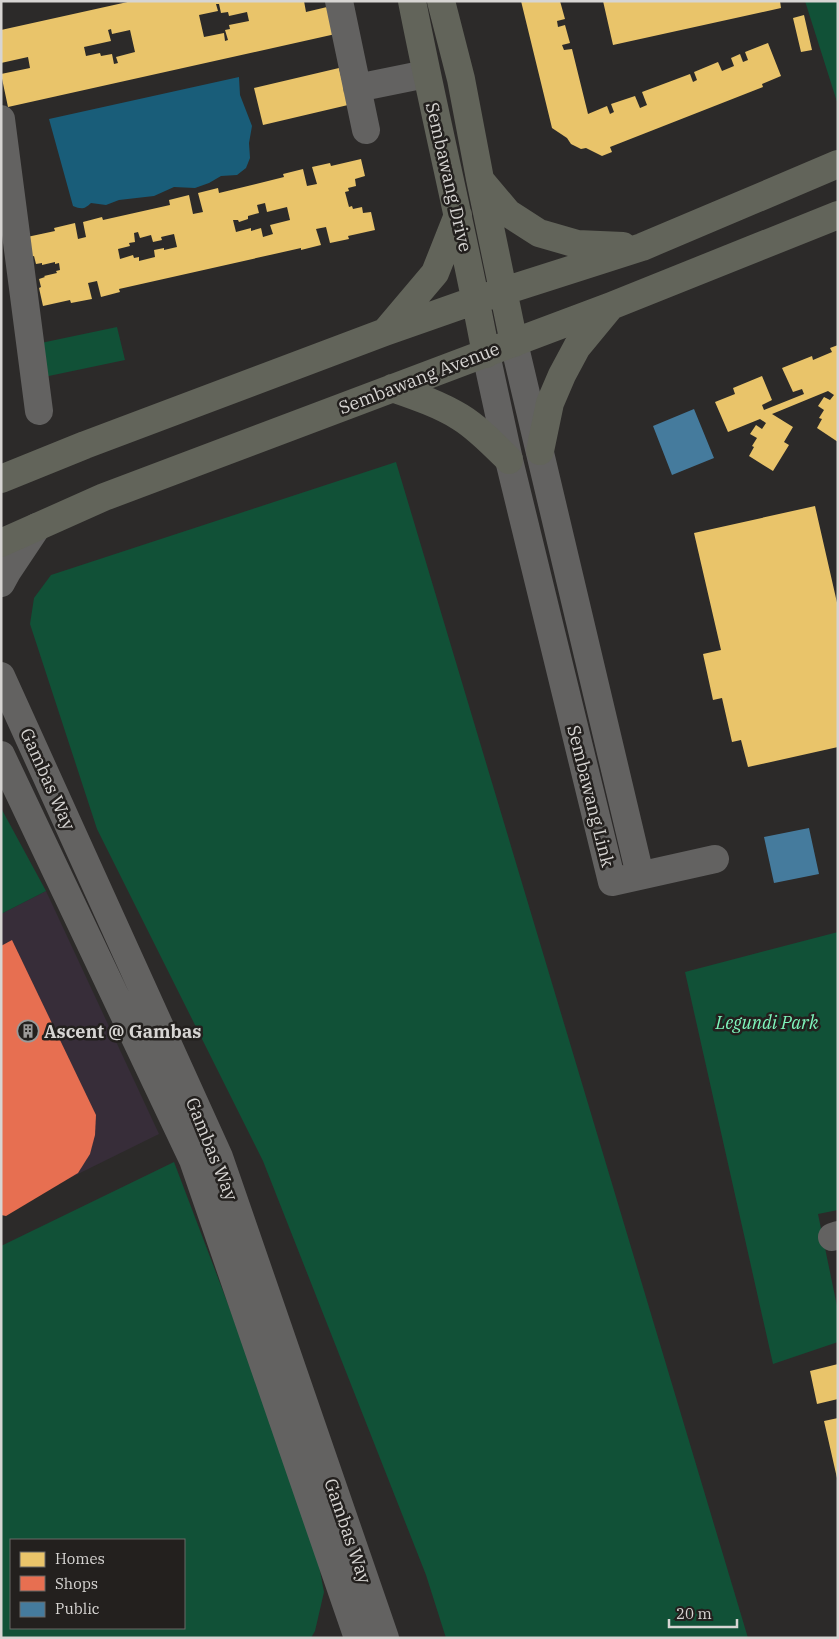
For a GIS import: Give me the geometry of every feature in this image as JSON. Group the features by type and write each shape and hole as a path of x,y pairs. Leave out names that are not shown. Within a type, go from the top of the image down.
{"main road":[{"name":"Sembawang Drive","path":"412,1 486,354"},
{"name":"Sembawang Drive","path":"441,1 461,79 514,343"},
{"path":"1,479 85,445 385,332 476,300 642,247 838,164"},
{"path":"480,179 508,213 539,233 577,244 642,247"},
{"path":"385,332 435,273 458,215"},
{"name":"Sembawang Avenue","path":"1,543 104,497 611,306 838,215"},
{"path":"540,451 550,403 562,375 577,348 611,306"},
{"path":"392,388 424,399 460,417 480,432 509,460"}],"street":[{"path":"339,1 366,130"},
{"path":"357,88 426,74"},
{"path":"1,119 39,411"},
{"name":"Sembawang Link","path":"486,354 509,460 612,882 640,875 514,343"},
{"path":"1,583 37,527"},
{"name":"Gambas Way","path":"1,676 219,1157 385,1638"},
{"name":"Gambas Way","path":"1,755 193,1160 358,1638"},
{"path":"640,875 715,859"}],"shaded area":[{"path":"46,891 159,1134 1,1212 1,914"}],"green space":[{"path":"805,1 838,1 838,105"},
{"path":"117,327 125,360 44,377 36,344"},
{"path":"396,462 748,1638 446,1638 426,1575 263,1161 97,829 30,624 34,598 51,575"},
{"path":"1,808 46,891 1,914"},
{"name":"Legundi Park","path":"838,932 838,1210 818,1214 838,1311 838,1342 773,1364 685,972"},
{"path":"174,1162 261,1391 313,1535 324,1592 315,1631 311,1638 1,1638 1,1246"}],"water":[{"path":"239,77 240,95 252,126 249,143 250,158 246,168 237,175 221,176 195,188 174,187 154,196 119,200 106,205 91,203 82,208 73,206 49,119"}],"building: Homes":[{"path":"132,1 304,1 306,12 327,7 340,33 8,107 1,74 30,68 28,57 1,63 1,30","holes":["216,4 219,4 221,13 228,12 229,16 247,12 249,21 229,25 230,29 225,30 228,40 225,41 224,33 204,37 199,15 218,11","111,29 112,34 130,30 135,52 116,57 118,63 114,64 112,54 101,56 100,53 86,56 84,47 111,41 108,30"]},
{"path":"521,1 560,1 565,19 557,21 558,27 565,25 570,43 562,45 564,50 572,49 588,114 607,106 610,114 614,112 611,104 635,96 640,108 647,105 642,92 690,74 693,82 697,80 694,72 718,62 722,71 734,66 731,58 740,54 743,62 748,60 745,52 768,43 781,76 762,84 763,87 610,147 612,152 602,156 586,148 581,149 571,144 567,138 552,128"},
{"path":"603,1 780,1 781,8 613,45"},
{"path":"804,15 812,50 801,52 793,18"},
{"path":"339,68 348,105 263,125 254,88"},
{"path":"361,159 365,176 355,179 356,186 348,188 349,191 345,192 349,207 352,206 353,209 362,207 363,213 371,212 375,230 348,236 349,239 330,243 326,227 316,229 321,245 119,289 120,292 101,297 97,281 88,283 92,299 71,303 70,300 43,306 39,279 57,273 56,271 60,270 59,263 36,264 34,256 31,257 27,237 55,231 54,228 75,223 78,239 86,237 83,222 102,217 103,220 170,205 169,200 189,195 193,214 203,212 198,193 218,188 219,193 284,177 283,174 303,169 307,186 317,184 312,167 330,163 331,166","holes":["265,203 267,212 287,207 290,220 270,225 273,234 263,237 261,228 251,231 251,228 236,232 233,220 238,220 239,222 248,219 248,216 259,213 257,205","138,232 140,238 151,235 153,242 162,240 161,237 174,234 177,247 154,250 155,257 139,261 139,257 134,258 133,255 120,259 118,249 130,246 129,243 135,242 134,233"]},
{"path":"838,345 838,442 817,428 822,419 819,418 824,410 818,406 824,397 830,400 834,395 828,391 772,414 793,427 784,442 789,445 773,471 749,456 757,438 750,434 756,425 762,429 766,423 760,419 728,432 715,402 735,394 733,388 762,376 772,400 762,405 764,410 804,394 802,389 793,392 782,368 812,356 813,360 832,352 830,348"},
{"path":"815,506 838,607 838,747 748,767 741,740 732,742 722,698 713,700 703,654 721,650 694,533"},
{"path":"838,1364 838,1399 817,1404 810,1371"},
{"path":"838,1418 838,1478 837,1478 824,1421"}],"building: Shops":[{"name":"Ascent @ Gambas","path":"12,940 96,1115 95,1135 90,1154 78,1173 6,1216 1,1215 1,946"}],"building: Public":[{"path":"694,409 714,458 672,475 653,426"},
{"path":"809,828 819,874 774,883 764,837"}],"place":[{"name":"Ascent @ Gambas","path":"28,1031"}]}
